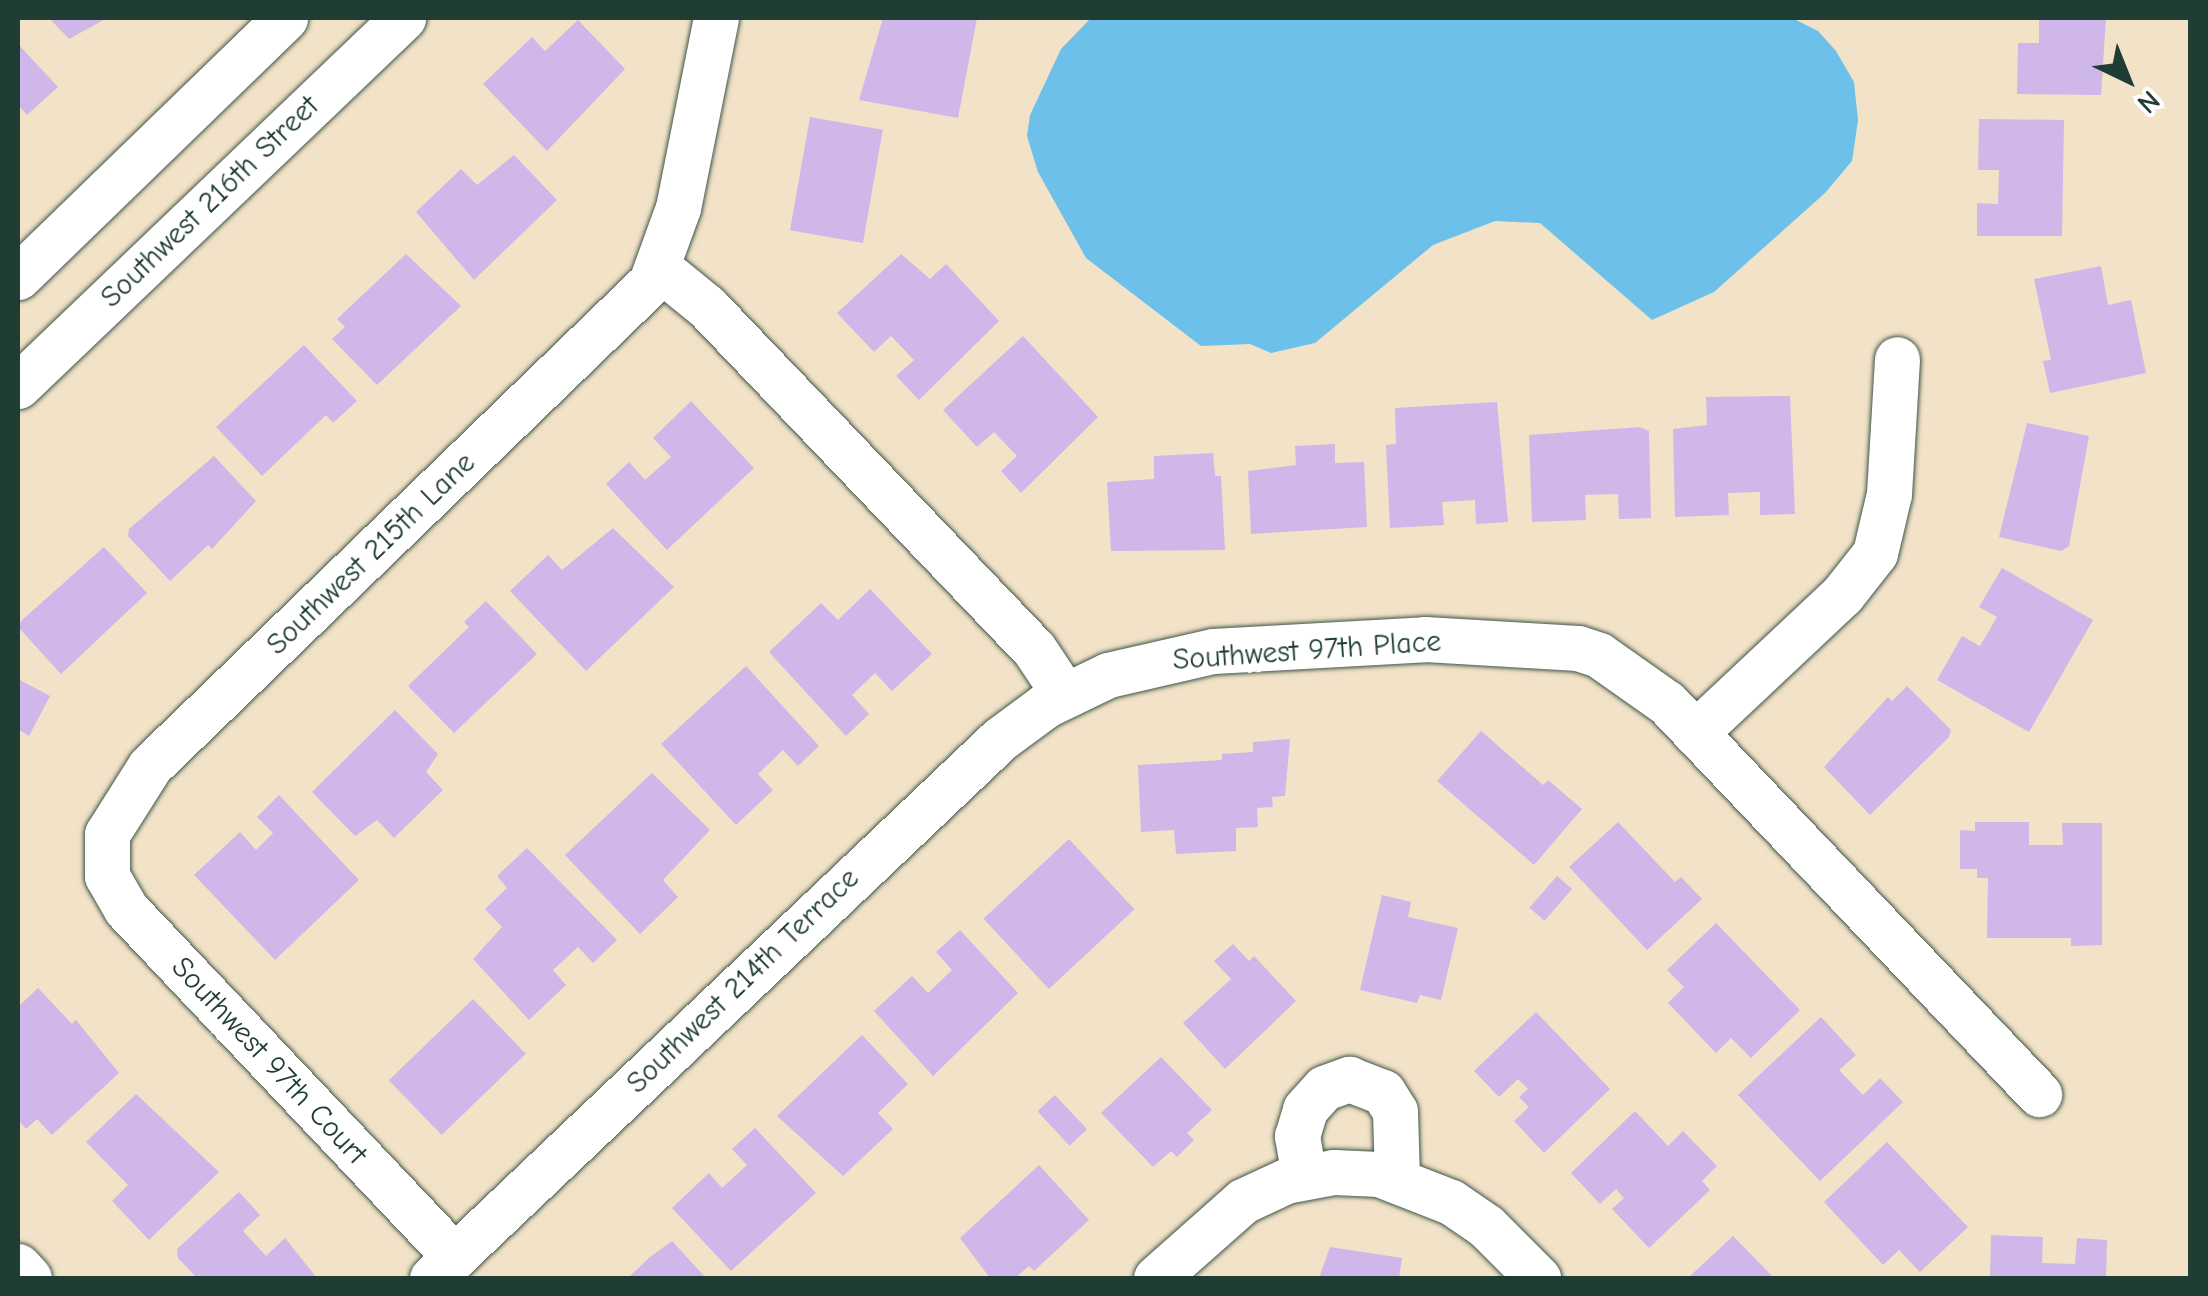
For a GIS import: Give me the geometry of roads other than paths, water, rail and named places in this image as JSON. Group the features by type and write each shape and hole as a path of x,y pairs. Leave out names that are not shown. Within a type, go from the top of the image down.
{"street":[{"path":"18,278 284,18"},
{"name":"Southwest 216th Street","path":"18,386 404,18"},
{"path":"716,18 678,208 659,268 707,307 1034,649 1064,694"},
{"name":"Southwest 215th Lane","path":"104,854 118,810 150,766 598,337 659,268"},
{"path":"1695,733 1842,594 1874,554 1889,494 1897,359"},
{"name":"Southwest 97th Place","path":"1064,694 1144,664 1213,651 1426,639 1559,646 1599,655 1643,681 2038,1094"},
{"name":"Southwest 214th Terrace","path":"443,1268 938,795 1064,694"},
{"name":"Southwest 97th Court","path":"104,854 107,876 126,909 443,1268"},
{"path":"1304,1176 1297,1136 1305,1109 1324,1088 1349,1079 1389,1099 1397,1125 1397,1179"},
{"path":"1179,1270 1242,1201 1304,1176 1353,1172 1397,1179 1468,1212 1517,1269"},
{"path":"18,1266 29,1278"}],"water":[{"path":"1091,18 1792,18 1818,31 1836,51 1854,82 1858,120 1852,161 1825,193 1714,292 1652,320 1540,223 1495,221 1433,245 1315,343 1271,353 1250,344 1201,346 1086,258 1038,172 1027,136 1030,115 1061,49"}]}
